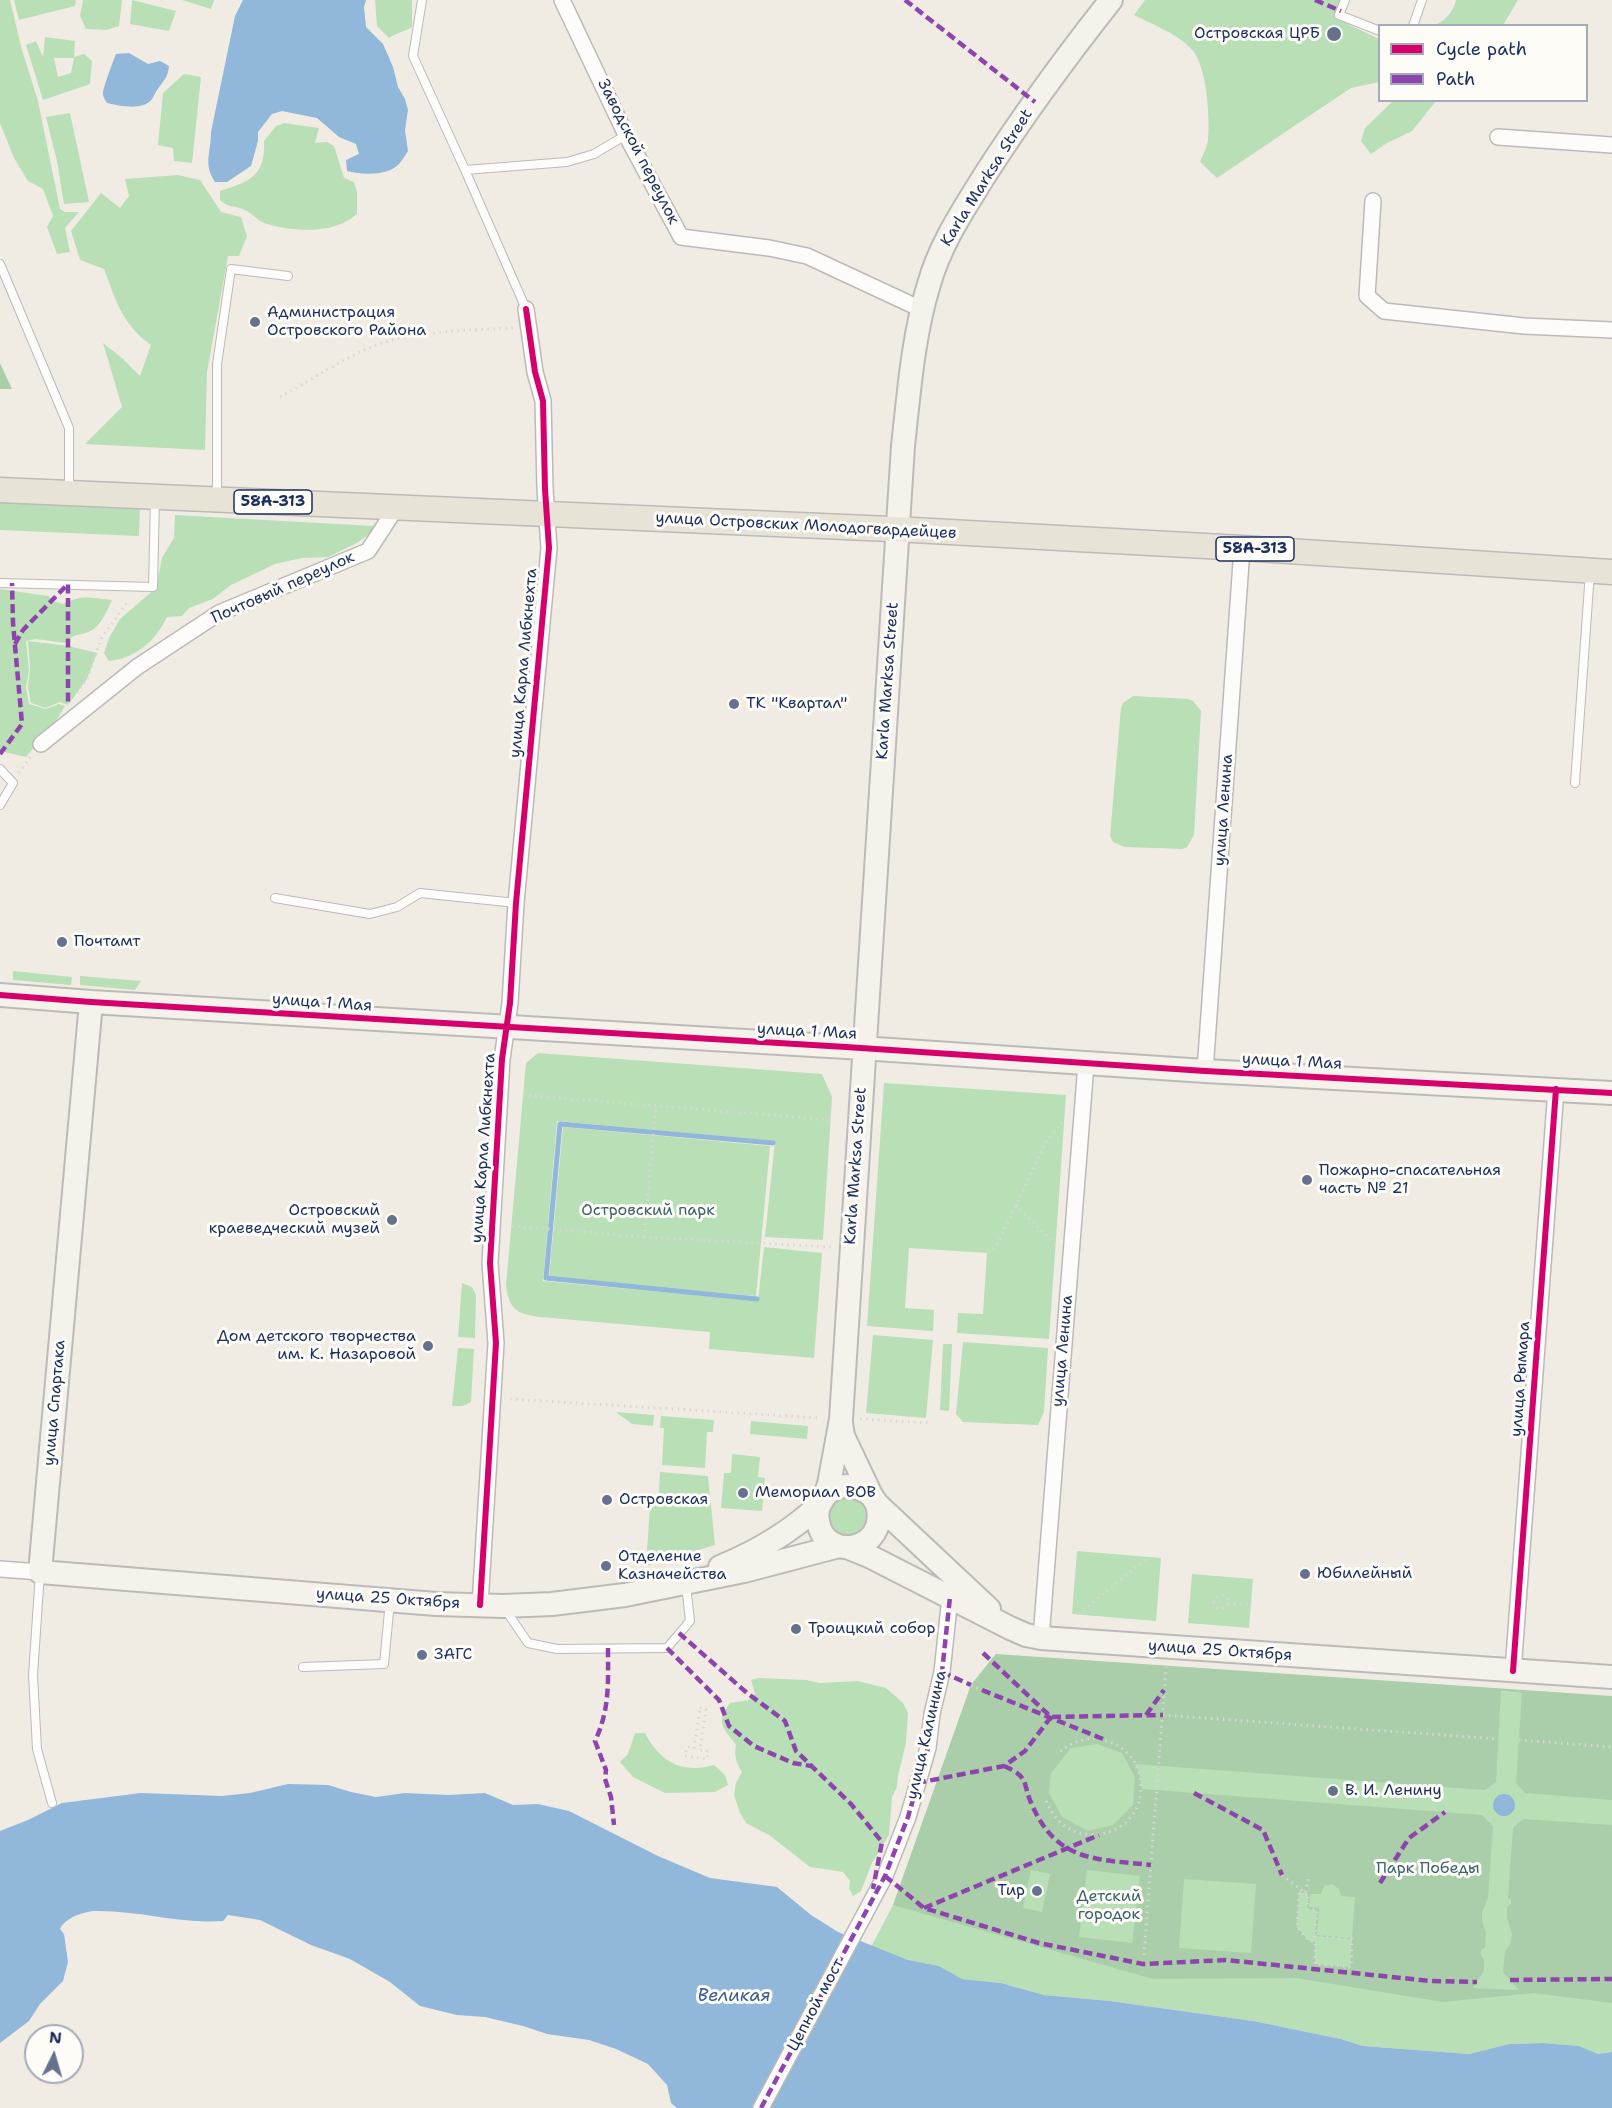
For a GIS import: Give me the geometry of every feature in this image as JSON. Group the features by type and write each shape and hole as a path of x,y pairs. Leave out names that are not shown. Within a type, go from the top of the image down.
{"main road":[{"name":"улица Островских Молодогвардейцев","path":"0,490 898,529 1601,571"}],"street":[{"name":"Заводской переулок","path":"562,0 626,135 681,237 769,248 807,256 923,310"},
{"name":"Karla Marksa Street","path":"841,1419 903,446 917,334 929,283 942,248 963,210 1005,143 1111,0"},
{"path":"1498,136 1612,145"},
{"path":"1373,201 1366,296 1384,310 1524,326 1612,330"},
{"name":"улица Карла Либкнехта","path":"491,1605 496,1326 490,1263 502,1059 507,1028 516,903 549,548 543,401 526,309"},
{"name":"Почтовый переулок","path":"41,744 137,667 219,613 368,551 396,508"},
{"name":"улица Ленина","path":"1205,1071 1242,548"},
{"name":"улица 1 Мая","path":"0,995 1086,1064 1612,1093"},
{"name":"улица Спартака","path":"40,1572 91,1002"},
{"name":"улица Ленина","path":"1041,1638 1086,1064"},
{"name":"улица Рымара","path":"1513,1671 1556,1089"},
{"path":"841,1419 843,1436 879,1514 879,1524 875,1533 859,1546 844,1547 830,1542 822,1534 818,1525 817,1515 829,1484 841,1419"},
{"path":"685,1581 762,1547 804,1519 833,1489 853,1486 862,1489 874,1499 1010,1628"},
{"name":"улица 25 Октября","path":"40,1572 390,1600 491,1605 552,1604 625,1595 685,1581 744,1571 844,1547 869,1556 1010,1628 1041,1638 1612,1677"},
{"path":"0,1569 40,1572"},
{"name":"улица Калинина","path":"870,1901 885,1876 908,1817 928,1748 932,1714 942,1672 950,1597"},
{"name":"Цепной мост","path":"761,2108 870,1901"}],"lane":[{"path":"422,0 413,56 526,309"},
{"path":"1345,0 1339,15 1378,30"},
{"path":"1414,24 1422,0"},
{"path":"465,170 567,162 594,154 626,135"},
{"path":"0,264 69,428 69,493"},
{"path":"217,500 217,364 231,269 288,276"},
{"path":"0,582 153,587 155,497"},
{"path":"1575,783 1601,571"},
{"path":"0,769 13,783 0,805"},
{"path":"275,898 370,914 397,907 420,893 516,903"},
{"name":"улица Спартака","path":"40,1572 33,1675 37,1749 52,1803"},
{"path":"491,1605 528,1643 557,1649 667,1648 690,1621 685,1581"},
{"path":"303,1667 384,1664 390,1600"}],"path":[{"path":"280,397 376,345 407,338 464,331 529,327"},
{"path":"74,696 87,679 102,638 129,600"},
{"path":"13,783 41,744"},
{"path":"523,1095 831,1120"},
{"path":"644,1237 656,1106"},
{"path":"988,1253 998,1242 1046,1142 1064,1120"},
{"path":"1016,1205 1056,1245"},
{"path":"512,1226 644,1237 831,1247"},
{"path":"493,1397 930,1424"},
{"path":"1079,1614 1148,1557"},
{"path":"1221,1595 1226,1597 1228,1603 1222,1609 1216,1607 1213,1602 1216,1596 1221,1595"},
{"path":"1228,1603 1250,1605"},
{"path":"1144,1955 1168,1648"},
{"path":"971,1685 982,1690"},
{"path":"700,1708 706,1709 700,1750 708,1751 707,1759 686,1756 687,1747 694,1748 700,1708"},
{"path":"1162,1715 1498,1738"},
{"path":"1046,1801 1054,1816 1066,1828 1082,1834 1099,1835 1115,1830 1128,1820 1137,1806 1141,1789 1139,1772 1131,1757 1119,1746 1103,1739 1086,1738 1070,1743 1057,1754"},
{"path":"1519,1740 1612,1747"},
{"path":"1282,1875 1308,1894 1307,1909 1317,1910 1315,1936 1352,1939 1351,1968 1315,1964 1316,1942 1308,1940 1297,1927 1299,1893 1305,1893"},
{"path":"1305,1893 1309,1877"}],"green space":[{"path":"0,0 10,0 38,101 60,209 65,212 79,212 65,228 70,252 57,254 47,227 53,216 43,189 28,181 14,158 0,123"},
{"path":"14,0 76,0 75,6 19,20"},
{"path":"83,0 122,0 119,26 106,30 86,29 80,16"},
{"path":"132,0 176,11 169,31 130,24"},
{"path":"182,0 214,0 211,9"},
{"path":"375,0 412,0 412,27 389,38 377,26"},
{"path":"1145,0 1340,0 1335,18 1378,39 1378,82 1351,88 1217,178 1200,162 1209,131 1207,94 1202,70 1194,52 1182,40 1134,15"},
{"path":"1456,0 1518,0 1504,24 1437,24 1453,8"},
{"path":"45,37 75,41 74,57 84,54 92,61 90,84 43,100 26,45 36,41 43,57","holes":["54,58 74,58 71,73 58,77"]},
{"path":"184,74 201,77 192,163 174,161 173,148 158,145 163,93"},
{"path":"1392,102 1435,102 1412,131 1371,154 1361,141 1365,128"},
{"path":"70,113 89,202 64,204 57,161 46,117"},
{"path":"284,123 319,128 315,143 327,142 334,146 344,178 354,182 357,192 357,214 348,221 337,226 312,230 287,228 264,223 248,211 227,205 220,200 220,191 247,180 259,170 264,153 264,141 276,126"},
{"path":"178,175 200,180 221,212 241,217 247,236 239,256 228,256 207,372 205,450 85,444 122,407 103,343 140,376 151,345 133,329 121,311 104,269 80,260 71,231 101,193 120,208 129,196 125,179"},
{"path":"0,363 12,389 0,389"},
{"path":"0,498 140,505 139,536 0,530"},
{"path":"175,515 374,526 373,531 357,543 328,557 302,558 275,564 231,585 213,599 189,608 182,616 167,617 157,634 144,647 128,656 109,661 104,653 109,638 120,619 156,588 162,558 174,538"},
{"path":"0,589 48,596 53,601 63,604 81,598 112,600 103,619 96,627 74,636 65,643 36,639 26,641 29,670 26,688 29,704 46,709 59,704 65,706 53,726 26,757 0,751"},
{"path":"28,641 69,646 97,653 87,679 68,705 60,702 46,708 31,703 28,687 30,669"},
{"path":"1133,696 1188,699 1193,701 1201,711 1194,835 1187,847 1182,849 1125,847 1113,842 1110,836 1121,708 1123,703"},
{"path":"13,971 72,977 71,985 13,980"},
{"path":"80,976 141,981 135,990 80,985"},
{"path":"538,1053 822,1074 832,1097 823,1240 765,1237 775,1141 557,1121 543,1281 758,1301 764,1247 822,1253 814,1358 709,1349 710,1332 540,1317 520,1312 512,1305 506,1285 526,1063"},
{"path":"884,1083 1066,1095 1049,1339 957,1333 958,1313 983,1314 987,1253 909,1248 905,1308 934,1310 933,1331 867,1326"},
{"name":"Островский парк","path":"563,1127 770,1146 756,1296 549,1278"},
{"path":"462,1283 472,1287 476,1295 475,1338 458,1337"},
{"path":"873,1335 933,1340 926,1418 866,1413"},
{"path":"963,1342 1048,1348 1044,1412 1038,1425 963,1422 956,1414"},
{"path":"943,1344 952,1344 949,1411 940,1410"},
{"path":"458,1348 474,1349 471,1402 462,1406 452,1406"},
{"path":"616,1412 654,1415 653,1426 632,1424"},
{"path":"661,1416 714,1420 713,1432 707,1432 705,1468 662,1465 664,1428 660,1428"},
{"path":"751,1421 808,1426 807,1439 750,1434"},
{"name":"Мемориал ВОВ","path":"732,1454 760,1457 758,1477 765,1478 762,1511 721,1508 724,1473 731,1473"},
{"path":"660,1472 708,1476 715,1545 646,1566 650,1505 658,1506"},
{"path":"848,1496 862,1502 868,1516 862,1530 848,1536 834,1530 828,1516 834,1502"},
{"path":"1077,1551 1161,1558 1156,1621 1072,1614"},
{"path":"1192,1574 1253,1579 1249,1628 1188,1623"},
{"name":"Парк Победы","path":"996,1654 1612,1696 1612,1800 1525,1793 1516,1783 1522,1693 1501,1691 1496,1782 1485,1790 1135,1764 1142,1789 1482,1815 1493,1826 1488,1898 1482,1912 1486,1933 1485,1947 1481,1950 1484,1971 1473,1988 1519,1990 1503,1972 1505,1952 1512,1935 1507,1918 1507,1907 1511,1904 1508,1898 1513,1828 1523,1819 1612,1825 1612,2003 1534,1993 1443,2002 1296,1978 1153,1979 893,1905 971,1685","holes":["1097,1744 1122,1753 1135,1777 1133,1805 1113,1825 1088,1831 1062,1817 1049,1793 1051,1773 1071,1748","1031,1870 1050,1874 1042,1912 1023,1908","1087,1870 1140,1876 1132,1943 1079,1937","1184,1879 1256,1884 1251,1953 1179,1948","1332,1884 1339,1889 1341,1896 1355,1897 1352,1938 1317,1935 1319,1908 1309,1907 1310,1894 1321,1894 1324,1886","1299,1893 1305,1893 1308,1894 1307,1909 1317,1911 1315,1936 1352,1939 1350,1967 1315,1964 1315,1942 1308,1940 1297,1927"]},
{"name":"Парк Победы","path":"993,1657 1612,1699 1612,2052 1598,2054 1579,2046 1543,2043 1509,2044 1469,2054 1363,2046 1341,2039 1253,2021 1110,2001 1044,1995 1001,1983 962,1979 939,1966 908,1960 871,1947 893,1905 971,1685"},
{"path":"759,1678 806,1680 820,1683 858,1681 886,1688 903,1703 908,1713 906,1743 897,1787 892,1797 889,1835 872,1863 861,1891 853,1896 849,1888 850,1881 843,1872 810,1867 769,1835 746,1823 740,1813 734,1795 736,1783 742,1772 736,1759 736,1745 724,1729 722,1720 730,1703 749,1700 755,1694 751,1680"},
{"path":"635,1733 645,1733 658,1752 673,1763 692,1768 714,1765 725,1775 728,1785 715,1792 665,1793 633,1777 620,1762 628,1754"}],"water":[{"path":"243,0 366,0 364,7 366,27 383,44 408,110 405,130 408,151 399,164 382,173 367,174 347,171 346,160 359,154 356,144 339,137 317,118 282,111 272,114 258,132 258,141 251,166 227,182 215,182 208,163 211,132 235,16"},
{"path":"129,53 148,64 160,61 169,66 166,76 148,103 131,107 107,103 103,91 116,54"},
{"name":"Великая","path":"288,1784 328,1785 376,1797 405,1793 448,1795 485,1793 513,1805 538,1804 569,1811 658,1856 710,1878 777,1887 811,1915 838,1932 908,1960 939,1966 962,1979 1001,1983 1044,1995 1110,2001 1253,2021 1341,2039 1363,2046 1469,2054 1509,2044 1543,2043 1579,2046 1598,2054 1612,2052 1612,2108 677,2108 671,2103 667,2085 648,2064 616,2049 589,2040 547,2034 485,2017 457,2015 420,2006 390,1982 350,1959 311,1945 260,1920 228,1915 223,1921 207,1921 94,1911 71,1918 60,1929 64,1934 68,1962 63,1981 40,2004 29,2021 0,2043 0,1831 62,1803 141,1793 222,1796 250,1793"},
{"path":"1504,1794 1512,1797 1515,1805 1512,1813 1504,1816 1496,1813 1493,1805 1496,1797"}],"waterway":[{"path":"757,1299 546,1278 560,1124 773,1143"}],"marked path":[{"path":"905,0 1035,102"},
{"path":"1315,0 1341,11"},
{"path":"0,754 22,724 13,623 12,583"},
{"path":"15,644 23,630 68,584 68,705"},
{"path":"761,2108 885,1876 908,1817 928,1748 932,1714 942,1672 950,1597"},
{"path":"679,1633 747,1693 785,1721 796,1751 851,1804 882,1842 873,1889"},
{"path":"608,1648 606,1707 595,1741 606,1770 605,1779 611,1797 614,1825"},
{"path":"667,1648 719,1700 729,1726 754,1746 793,1763 811,1766"},
{"path":"983,1653 1051,1717 1163,1715"},
{"path":"942,1672 971,1685"},
{"path":"982,1690 1103,1739"},
{"path":"1146,1715 1164,1690"},
{"path":"917,1783 1004,1766 1025,1751 1051,1717"},
{"path":"1004,1766 1022,1777 1042,1824 1053,1838 1066,1847 1096,1858 1151,1865"},
{"path":"1194,1793 1263,1830 1282,1875"},
{"path":"1380,1883 1409,1838 1445,1812"},
{"path":"924,1908 1099,1835"},
{"path":"885,1876 924,1908 1039,1943 1143,1964 1226,1960 1431,1981 1477,1982"},
{"path":"1510,1980 1612,1979"}],"cycle path":[{"path":"480,1605 496,1343 490,1263 502,1059 510,1003 516,903 549,548 543,401 535,372 526,309"},
{"path":"0,995 1205,1071 1612,1093"},
{"path":"1513,1671 1556,1089"}],"place":[{"name":"Островская ЦРБ","path":"1334,34"},
{"name":"Администрация Островского Района","path":"255,322"},
{"name":"ТК \"Квартал\"","path":"734,704"},
{"name":"Почтамт","path":"62,942"},
{"name":"Пожарно-спасательная часть № 21","path":"1307,1180"},
{"name":"Островский краеведческий музей","path":"392,1220"},
{"name":"Дом детского творчества им. К. Назаровой","path":"428,1346"},
{"name":"Мемориал ВОВ","path":"743,1493"},
{"name":"Островская","path":"607,1500"},
{"name":"Отделение Казначейства","path":"606,1566"},
{"name":"Юбилейный","path":"1305,1574"},
{"name":"Троицкий собор","path":"796,1629"},
{"name":"ЗАГС","path":"422,1655"},
{"name":"В. И. Ленину","path":"1333,1791"},
{"name":"Тир","path":"1037,1891"}],"park label":[{"name":"Детский городок","path":"1109,1906"}]}
